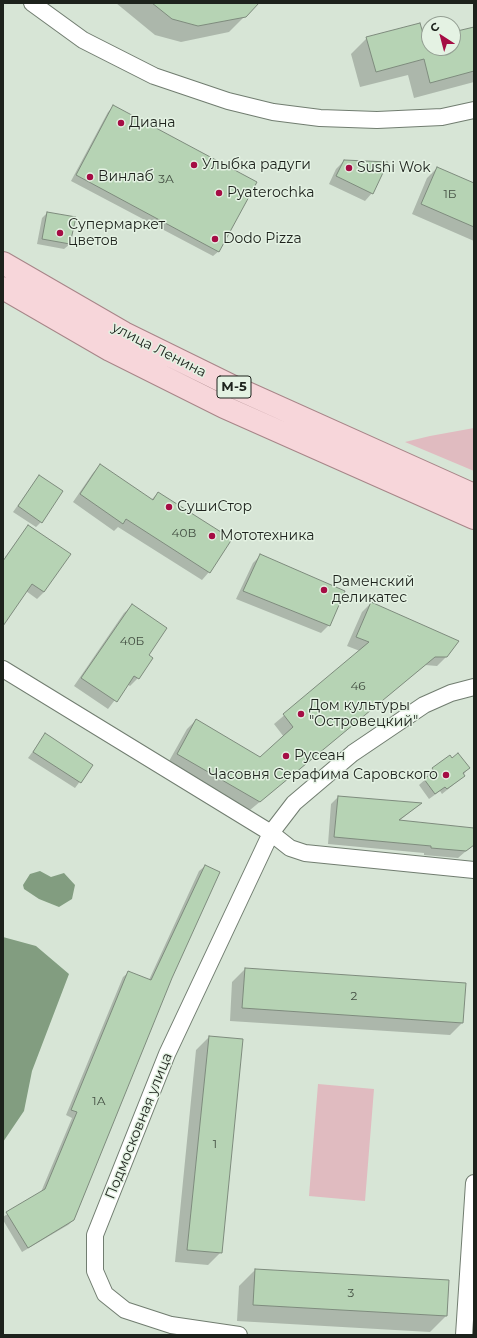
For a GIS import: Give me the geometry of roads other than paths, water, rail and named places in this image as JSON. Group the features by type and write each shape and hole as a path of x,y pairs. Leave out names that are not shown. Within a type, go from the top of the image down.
{"main road":[{"name":"улица Ленина","path":"3,263 124,333 236,388 474,495"},
{"name":"улица Ленина","path":"3,288 110,350 224,407 474,518"}],"street":[{"path":"32,3 84,40 154,76 228,101 273,112 320,118 377,120 442,117 474,110"},
{"path":"3,669 271,833 290,848 305,853 474,870"},
{"name":"Подмосковная улица","path":"239,1335 171,1325 125,1310 104,1294 95,1271 95,1235 167,1054 271,833 294,802 353,752 424,705 451,694 474,687"},
{"path":"464,1335 474,1183"}],"place":[{"name":"Диана","path":"121,123"},
{"name":"Улыбка радуги","path":"194,165"},
{"name":"Sushi Wok","path":"349,168"},
{"name":"Винлаб","path":"90,177"},
{"name":"Pyaterochka","path":"219,193"},
{"name":"Супермаркет цветов","path":"60,233"},
{"name":"Dodo Pizza","path":"215,239"},
{"name":"СушиСтор","path":"169,507"},
{"name":"Мототехника","path":"212,536"},
{"name":"Раменский деликатес","path":"324,590"},
{"name":"Дом культуры \"Островецкий\"","path":"301,714"},
{"name":"Русеан","path":"286,756"},
{"name":"Часовня Серафима Саровского","path":"446,775"}]}
